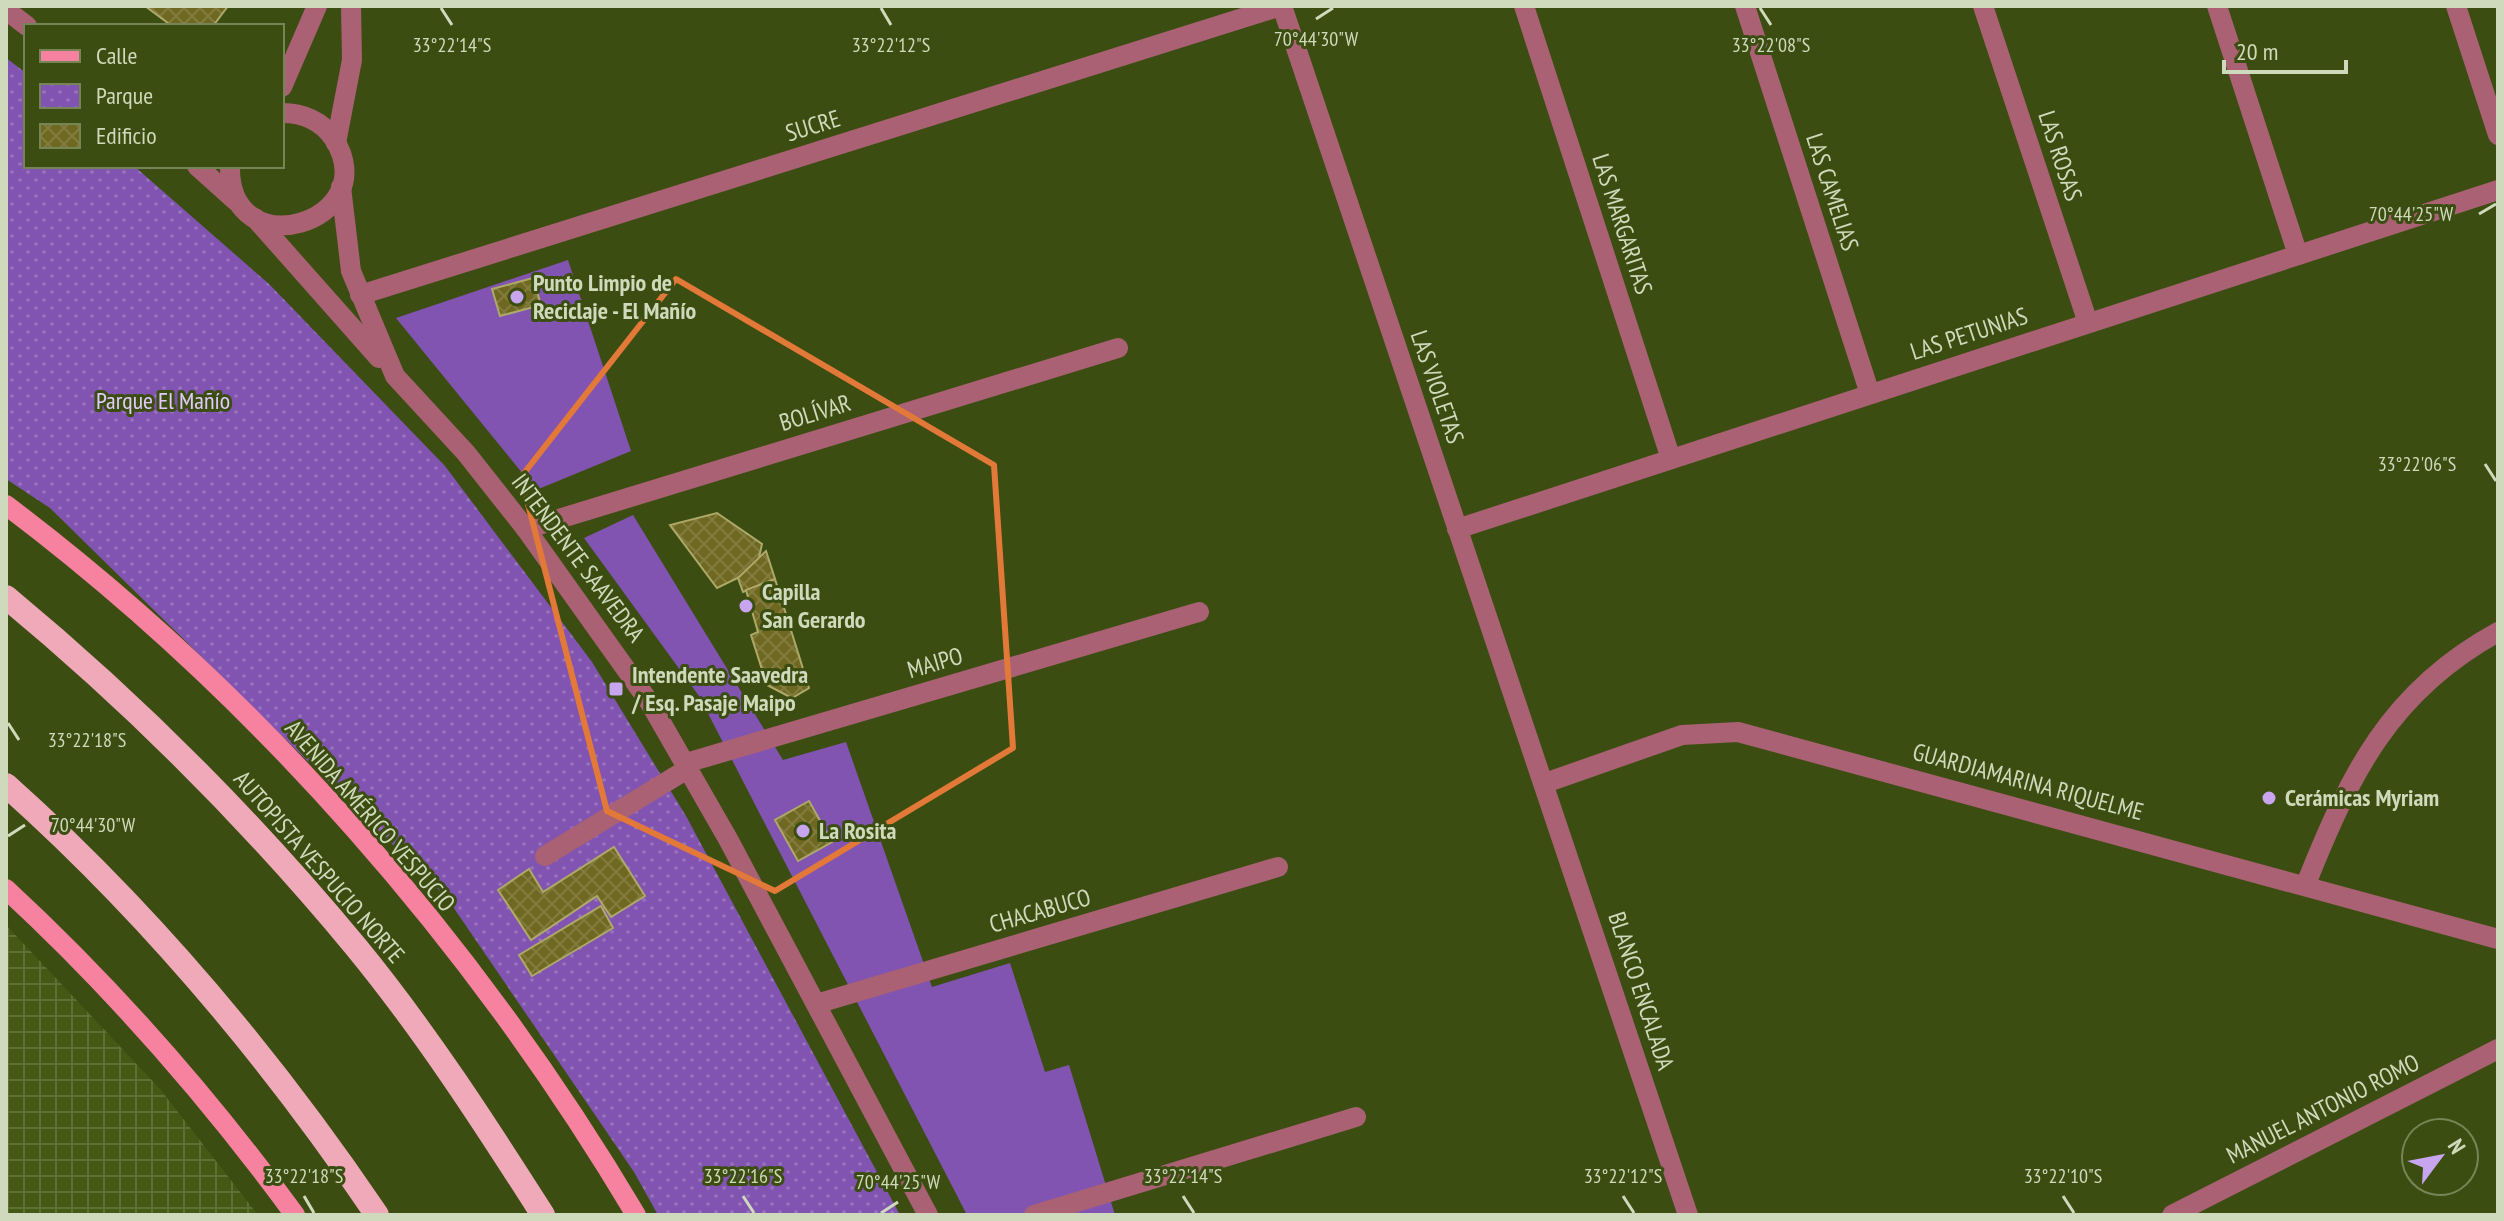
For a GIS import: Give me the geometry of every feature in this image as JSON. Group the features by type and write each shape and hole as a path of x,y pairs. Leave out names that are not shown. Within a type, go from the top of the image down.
{"highway":[{"name":"AUTOPISTA VESPUCIO NORTE","path":"6,597 134,707 310,893 357,949 434,1052 543,1215"},
{"path":"6,785 106,882 226,1016 377,1215"}],"main road":[{"name":"AVENIDA AMÉRICO VESPUCIO","path":"6,505 162,635 284,754 358,834 499,1011 559,1095 636,1215"},
{"path":"6,889 143,1030 239,1142 295,1215"}],"street":[{"path":"284,82 317,6"},
{"name":"SUCRE","path":"360,295 1281,6"},
{"name":"LAS VIOLETAS","path":"1281,6 1545,783"},
{"name":"LAS MARGARITAS","path":"1524,6 1671,459"},
{"name":"LAS CAMELIAS","path":"1745,6 1870,394"},
{"name":"LAS ROSAS","path":"1983,6 2088,323"},
{"path":"2217,6 2298,255"},
{"path":"2456,6 2498,135"},
{"path":"336,143 352,60 358,8"},
{"path":"6,10 24,24"},
{"path":"284,113 306,116 318,122 336,143"},
{"name":"INTENDENTE SAAVEDRA","path":"336,143 343,169 341,187 351,271 395,376 466,453 526,529 611,645 688,766 928,1215"},
{"path":"199,168 249,212 289,227 321,215 341,187"},
{"path":"230,168 234,192 249,212 395,376"},
{"name":"LAS PETUNIAS","path":"1457,529 2498,190"},
{"name":"BOLÍVAR","path":"526,529 1118,348"},
{"name":"MAIPO","path":"545,856 688,766 1199,612"},
{"path":"2306,884 2367,750 2390,718 2436,672 2498,632"},
{"name":"GUARDIAMARINA RIQUELME","path":"1545,783 1682,735 1738,732 2306,884 2498,939"},
{"name":"BLANCO ENCALADA","path":"1545,783 1688,1215"},
{"name":"CHACABUCO","path":"816,1004 1278,867"},
{"name":"MANUEL ANTONIO ROMO","path":"2172,1215 2498,1049"},
{"path":"1034,1215 1356,1117"}],"highlighted area":[{"path":"676,279 994,465 1013,748 775,891 607,811 521,477"}],"shaded area":[{"path":"6,925 160,1089 258,1215 6,1215"}],"green space":[{"name":"Parque El Mañío","path":"6,58 24,72 24,168 136,168 269,284 445,466 592,662 686,816 900,1215 658,1215 634,1172 447,898 50,508 6,479"},
{"path":"568,260 631,451 536,490 396,318"},
{"path":"633,515 783,760 846,742 932,987 1010,963 1045,1072 1069,1065 1115,1215 967,1215 699,696 584,538"}],"building":[{"path":"145,6 228,6 214,24 169,24"},
{"name":"Punto Limpio de Reciclaje - El Mañío","path":"533,278 541,305 500,316 492,289"},
{"path":"717,513 762,544 758,562 744,575 717,588 670,525"},
{"path":"766,551 775,579 743,592 738,578"},
{"path":"775,579 809,688 792,698 767,685 751,635 758,632 746,590"},
{"name":"La Rosita","path":"809,801 832,842 798,861 775,820"},
{"path":"614,847 645,896 611,917 597,896 531,940 498,890 529,869 543,892"},
{"path":"601,906 613,928 532,976 519,955"}],"place":[{"name":"Punto Limpio de Reciclaje - El Mañío","path":"517,297"},
{"name":"Capilla San Gerardo","path":"746,606"},
{"name":"Intendente Saavedra / Esq. Pasaje Maipo","path":"616,689"},
{"name":"Cerámicas Myriam","path":"2269,798"},
{"name":"La Rosita","path":"803,831"}]}
